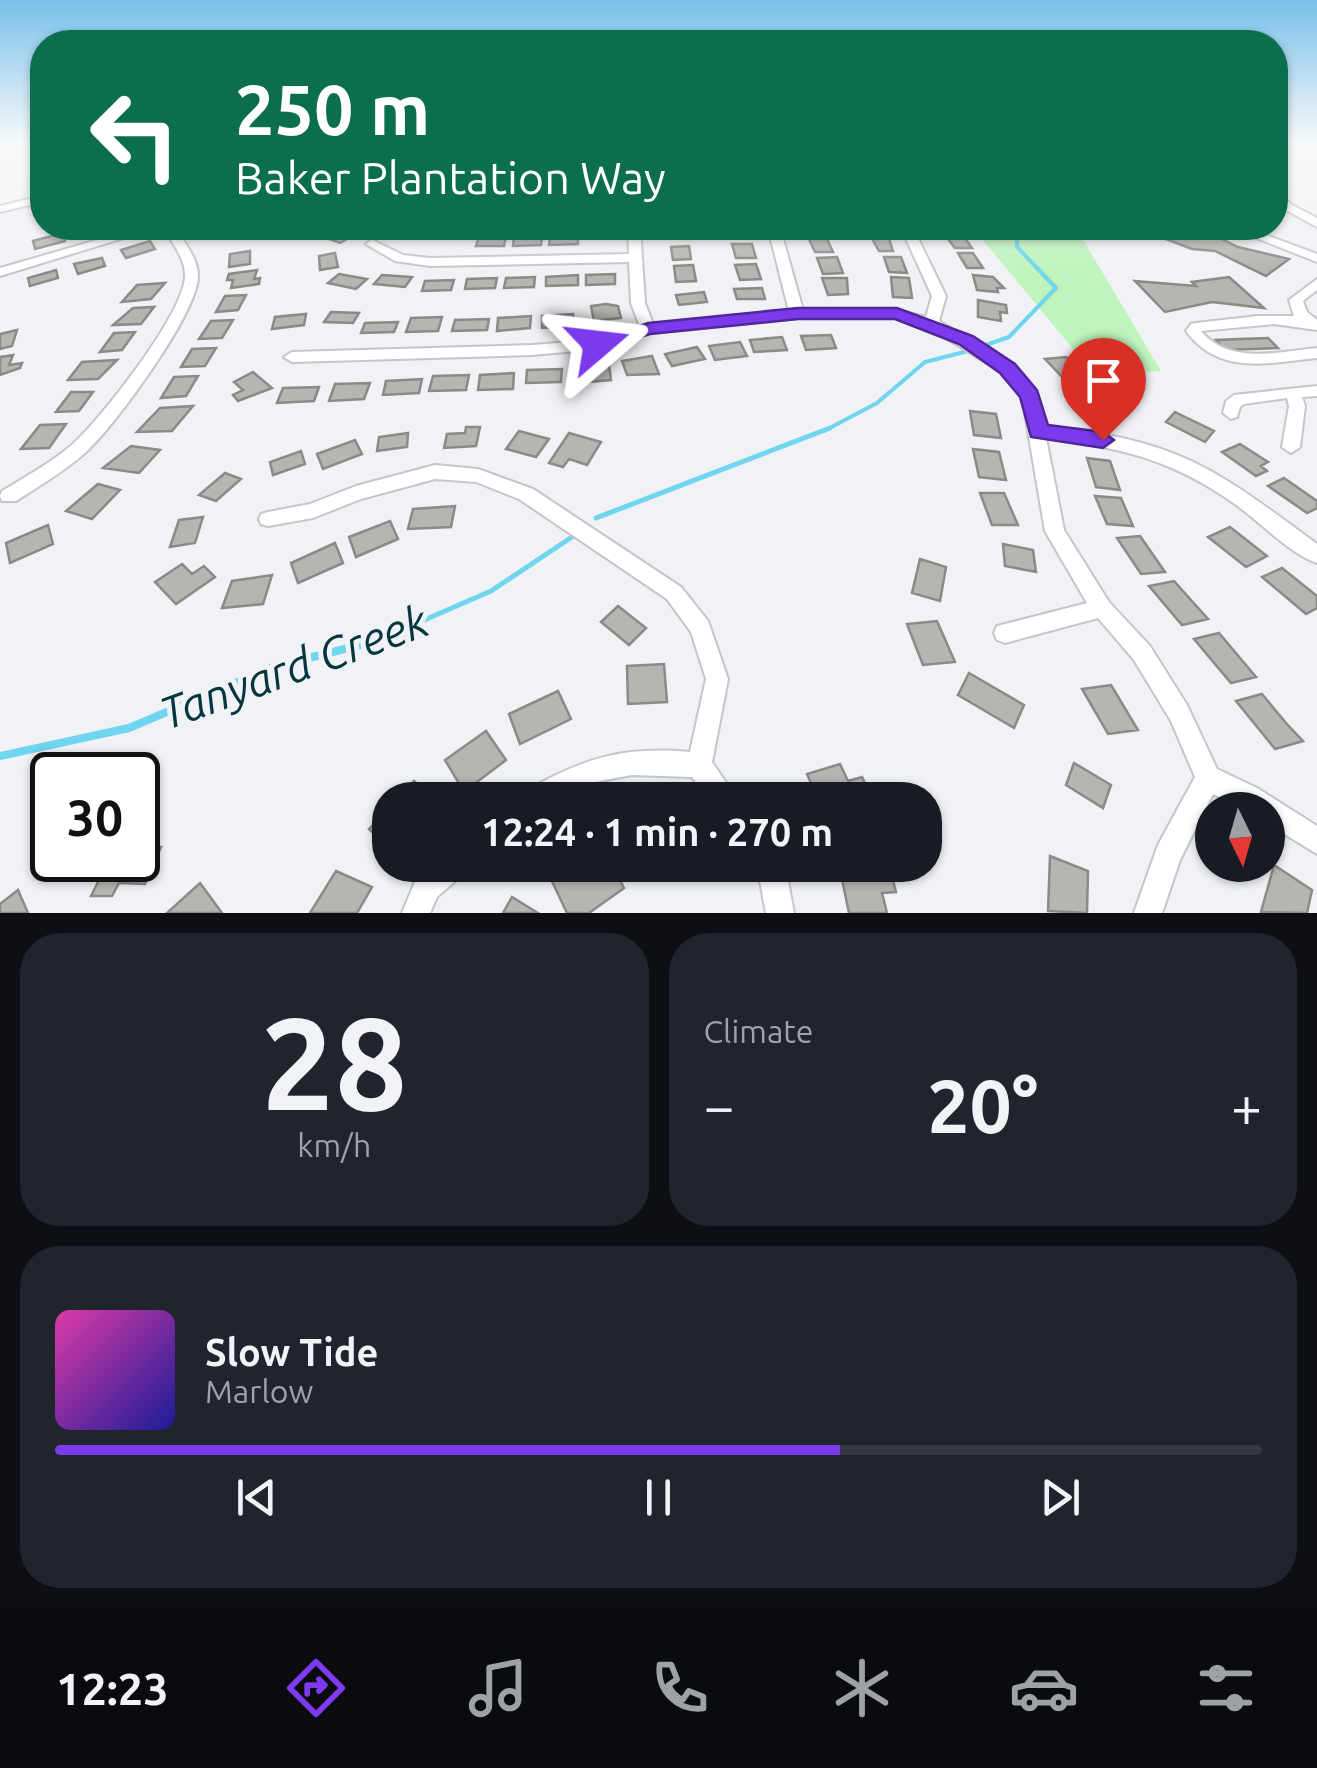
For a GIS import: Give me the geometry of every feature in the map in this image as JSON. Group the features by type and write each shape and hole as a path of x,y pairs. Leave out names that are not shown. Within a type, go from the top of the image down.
{"street":[{"path":"0,209 30,202"},
{"path":"1288,207 1317,223"},
{"path":"0,272 109,240"},
{"path":"9,496 59,465 93,436 178,315 192,282 186,250 179,240"},
{"path":"634,240 638,303 648,329"},
{"path":"777,240 798,314"},
{"path":"913,240 939,296 931,323"},
{"path":"1270,240 1310,255 1317,242"},
{"path":"372,244 400,258 430,262 634,258"},
{"path":"1315,325 1300,314 1296,300 1317,283"},
{"path":"292,357 598,344 648,329 798,314 897,314 931,323 1008,368 1030,395 1055,530 1102,608 1142,653 1179,713 1208,778 1262,805 1317,841"},
{"path":"1315,325 1254,323 1196,327 1193,332 1204,348 1222,357 1317,353"},
{"path":"1230,413 1240,398 1317,391"},
{"path":"1291,447 1297,406 1293,392"},
{"path":"1039,432 1103,440 1166,457 1217,482 1317,555"},
{"path":"268,519 312,510 370,488 436,472 478,476 526,494 674,593 700,628 717,679 699,765"},
{"path":"1005,634 1102,608"},
{"path":"564,782 577,774 636,759 699,765 712,782"},
{"path":"1148,913 1168,855 1208,778"},
{"path":"416,913 434,882"},
{"path":"774,882 780,913"}],"green space":[{"path":"983,240 1083,240 1161,371 1094,374"}],"building":[{"path":"65,240 65,241 35,249 33,241"},
{"path":"478,240 505,240 504,246 476,246"},
{"path":"514,240 542,240 541,245 513,246"},
{"path":"550,240 578,240 578,244 549,245"},
{"path":"809,240 827,240 833,252 815,252"},
{"path":"873,240 889,240 893,251 879,251"},
{"path":"949,240 966,240 972,248 955,248"},
{"path":"1169,240 1224,240 1289,259 1266,276 1215,251 1192,249"},
{"path":"150,241 155,249 126,258 121,250"},
{"path":"732,244 752,244 756,258 736,258"},
{"path":"689,246 691,259 673,260 671,247"},
{"path":"250,251 250,264 229,267 230,254"},
{"path":"335,253 338,267 320,270 319,256"},
{"path":"958,253 973,253 983,268 967,268"},
{"path":"837,257 843,273 823,274 817,258"},
{"path":"884,257 901,257 907,273 889,272"},
{"path":"102,258 105,266 78,274 74,264"},
{"path":"756,264 761,279 740,280 735,265"},
{"path":"693,265 696,281 676,282 674,266"},
{"path":"56,270 58,278 30,286 28,278"},
{"path":"257,270 254,279 260,278 259,284 231,288 233,280 227,280 229,274"},
{"path":"339,274 367,279 356,289 328,283"},
{"path":"615,274 615,284 586,285 586,275"},
{"path":"382,275 412,277 405,287 374,284"},
{"path":"578,275 578,285 546,286 546,277"},
{"path":"973,275 993,277 1004,288 997,288 998,292 977,290"},
{"path":"535,277 534,287 504,288 506,278"},
{"path":"891,277 909,278 912,298 893,297"},
{"path":"1229,277 1264,308 1212,302 1165,312 1135,281 1196,286 1192,282"},
{"path":"497,278 495,288 465,289 467,279"},
{"path":"822,278 847,278 848,294 828,295"},
{"path":"454,280 451,290 422,291 425,281"},
{"path":"165,283 151,299 122,302 137,285"},
{"path":"762,288 765,299 737,299 734,289"},
{"path":"704,292 707,302 679,305 676,295"},
{"path":"246,295 238,310 216,312 225,296"},
{"path":"978,300 1006,305 1007,313 1000,312 1001,321 978,317"},
{"path":"591,306 618,306 621,318 594,321"},
{"path":"154,307 141,324 113,325 133,308"},
{"path":"331,312 359,313 353,323 324,322"},
{"path":"306,314 304,325 272,329 275,317"},
{"path":"573,314 574,326 542,328 542,316"},
{"path":"531,316 530,328 497,331 498,318"},
{"path":"442,317 438,331 406,332 411,318"},
{"path":"489,319 487,330 452,331 455,320"},
{"path":"233,320 222,338 199,339 211,321"},
{"path":"398,322 394,332 361,333 365,323"},
{"path":"17,330 12,346 0,349 0,334"},
{"path":"135,332 122,350 100,352 114,333"},
{"path":"831,335 836,348 806,350 801,336"},
{"path":"782,337 787,350 754,352 750,340"},
{"path":"1268,338 1278,348 1225,350 1216,340"},
{"path":"740,342 747,356 715,360 709,346"},
{"path":"697,347 705,359 672,366 665,354"},
{"path":"216,348 205,366 181,367 192,349"},
{"path":"13,355 9,365 22,363 20,368 0,375 0,357"},
{"path":"652,356 659,374 627,375 622,361"},
{"path":"1066,357 1081,366 1075,367 1085,377 1065,380 1045,359"},
{"path":"117,360 98,379 68,380 82,362"},
{"path":"609,365 611,380 577,383 576,367"},
{"path":"562,369 561,382 526,383 527,370"},
{"path":"253,372 272,388 238,401 233,395 243,390 234,382"},
{"path":"514,373 513,389 478,390 480,375"},
{"path":"469,375 466,390 429,391 433,376"},
{"path":"198,376 186,396 161,398 174,377"},
{"path":"422,379 419,393 383,395 386,381"},
{"path":"370,383 364,399 329,401 335,384"},
{"path":"319,387 314,401 277,403 283,388"},
{"path":"1070,390 1090,390 1104,414 1087,415"},
{"path":"71,392 93,392 79,411 56,412"},
{"path":"193,406 172,431 137,432 160,408"},
{"path":"970,411 996,414 1001,438 974,435"},
{"path":"1175,412 1214,431 1205,442 1166,422"},
{"path":"66,424 49,448 21,449 40,425"},
{"path":"466,427 480,427 476,446 444,448 447,434 465,433"},
{"path":"519,431 549,439 536,457 506,449"},
{"path":"408,433 407,447 377,451 379,437"},
{"path":"569,433 601,442 587,465 569,459 563,467 549,463"},
{"path":"355,440 362,454 323,469 317,454"},
{"path":"1240,444 1268,462 1261,466 1267,471 1256,476 1222,452"},
{"path":"131,446 160,450 139,473 103,468"},
{"path":"973,449 999,452 1006,480 979,477"},
{"path":"301,451 305,464 273,475 270,462"},
{"path":"1087,458 1110,461 1120,490 1096,487"},
{"path":"225,473 241,479 216,501 199,495"},
{"path":"1284,478 1317,501 1317,508 1307,513 1268,486"},
{"path":"98,484 120,490 92,519 66,511"},
{"path":"980,493 1004,493 1018,525 992,525"},
{"path":"1095,496 1121,498 1133,526 1107,524"},
{"path":"455,506 451,527 408,529 413,509"},
{"path":"203,517 195,543 170,547 179,520"},
{"path":"390,521 398,539 356,557 349,537"},
{"path":"48,525 53,544 10,563 6,543"},
{"path":"1230,527 1267,556 1246,567 1208,537"},
{"path":"1140,536 1165,572 1141,574 1117,538"},
{"path":"335,543 343,563 298,583 291,563"},
{"path":"1003,544 1033,550 1036,572 1005,566"},
{"path":"920,559 946,567 940,601 912,593"},
{"path":"182,564 192,574 204,566 215,577 176,604 155,582"},
{"path":"1282,568 1317,596 1317,608 1306,614 1262,577"},
{"path":"272,575 263,604 222,608 232,581"},
{"path":"1174,581 1208,619 1182,625 1149,586"},
{"path":"618,606 646,628 629,645 601,622"},
{"path":"937,621 955,662 923,665 907,624"},
{"path":"1219,633 1256,677 1231,683 1194,639"},
{"path":"664,664 667,702 628,704 627,666"},
{"path":"969,673 1024,705 1014,728 958,695"},
{"path":"1111,685 1138,730 1108,734 1082,689"},
{"path":"558,691 571,719 520,744 509,714"},
{"path":"1262,694 1303,741 1275,749 1236,701"},
{"path":"486,731 506,760 477,782 458,782 445,760"},
{"path":"1074,763 1111,785 1103,808 1066,785"},
{"path":"840,764 848,781 862,777 864,782 811,782 807,774"},
{"path":"1050,856 1088,871 1087,913 1048,911"},
{"path":"336,871 372,887 357,913 310,913"},
{"path":"1285,872 1312,890 1307,913 1261,912 1269,882 1285,882"},
{"path":"98,882 146,882 119,883 112,896 91,896"},
{"path":"552,882 621,882 624,888 589,913 567,913"},
{"path":"843,882 893,882 896,892 882,893 887,913 849,913"},
{"path":"200,883 222,913 167,913"},
{"path":"18,890 28,913 0,913 0,904"},
{"path":"512,897 538,913 503,913"}],"waterway":[{"name":"Tanyard Creek","path":"986,345 1009,337 1056,288 1017,247 1017,240"},
{"name":"Tanyard Creek","path":"829,428 877,403 925,362 968,351"},
{"name":"Tanyard Creek","path":"596,518 829,428"},
{"name":"Tanyard Creek","path":"824,431 829,428"},
{"name":"Tanyard Creek","path":"376,641 491,591 572,537"},
{"name":"Tanyard Creek","path":"0,756 129,728 273,667 384,639"}],"route":[{"path":"598,344 648,329 798,314 897,314 931,323 966,340 1008,368 1030,395 1039,432 1103,440"}]}
